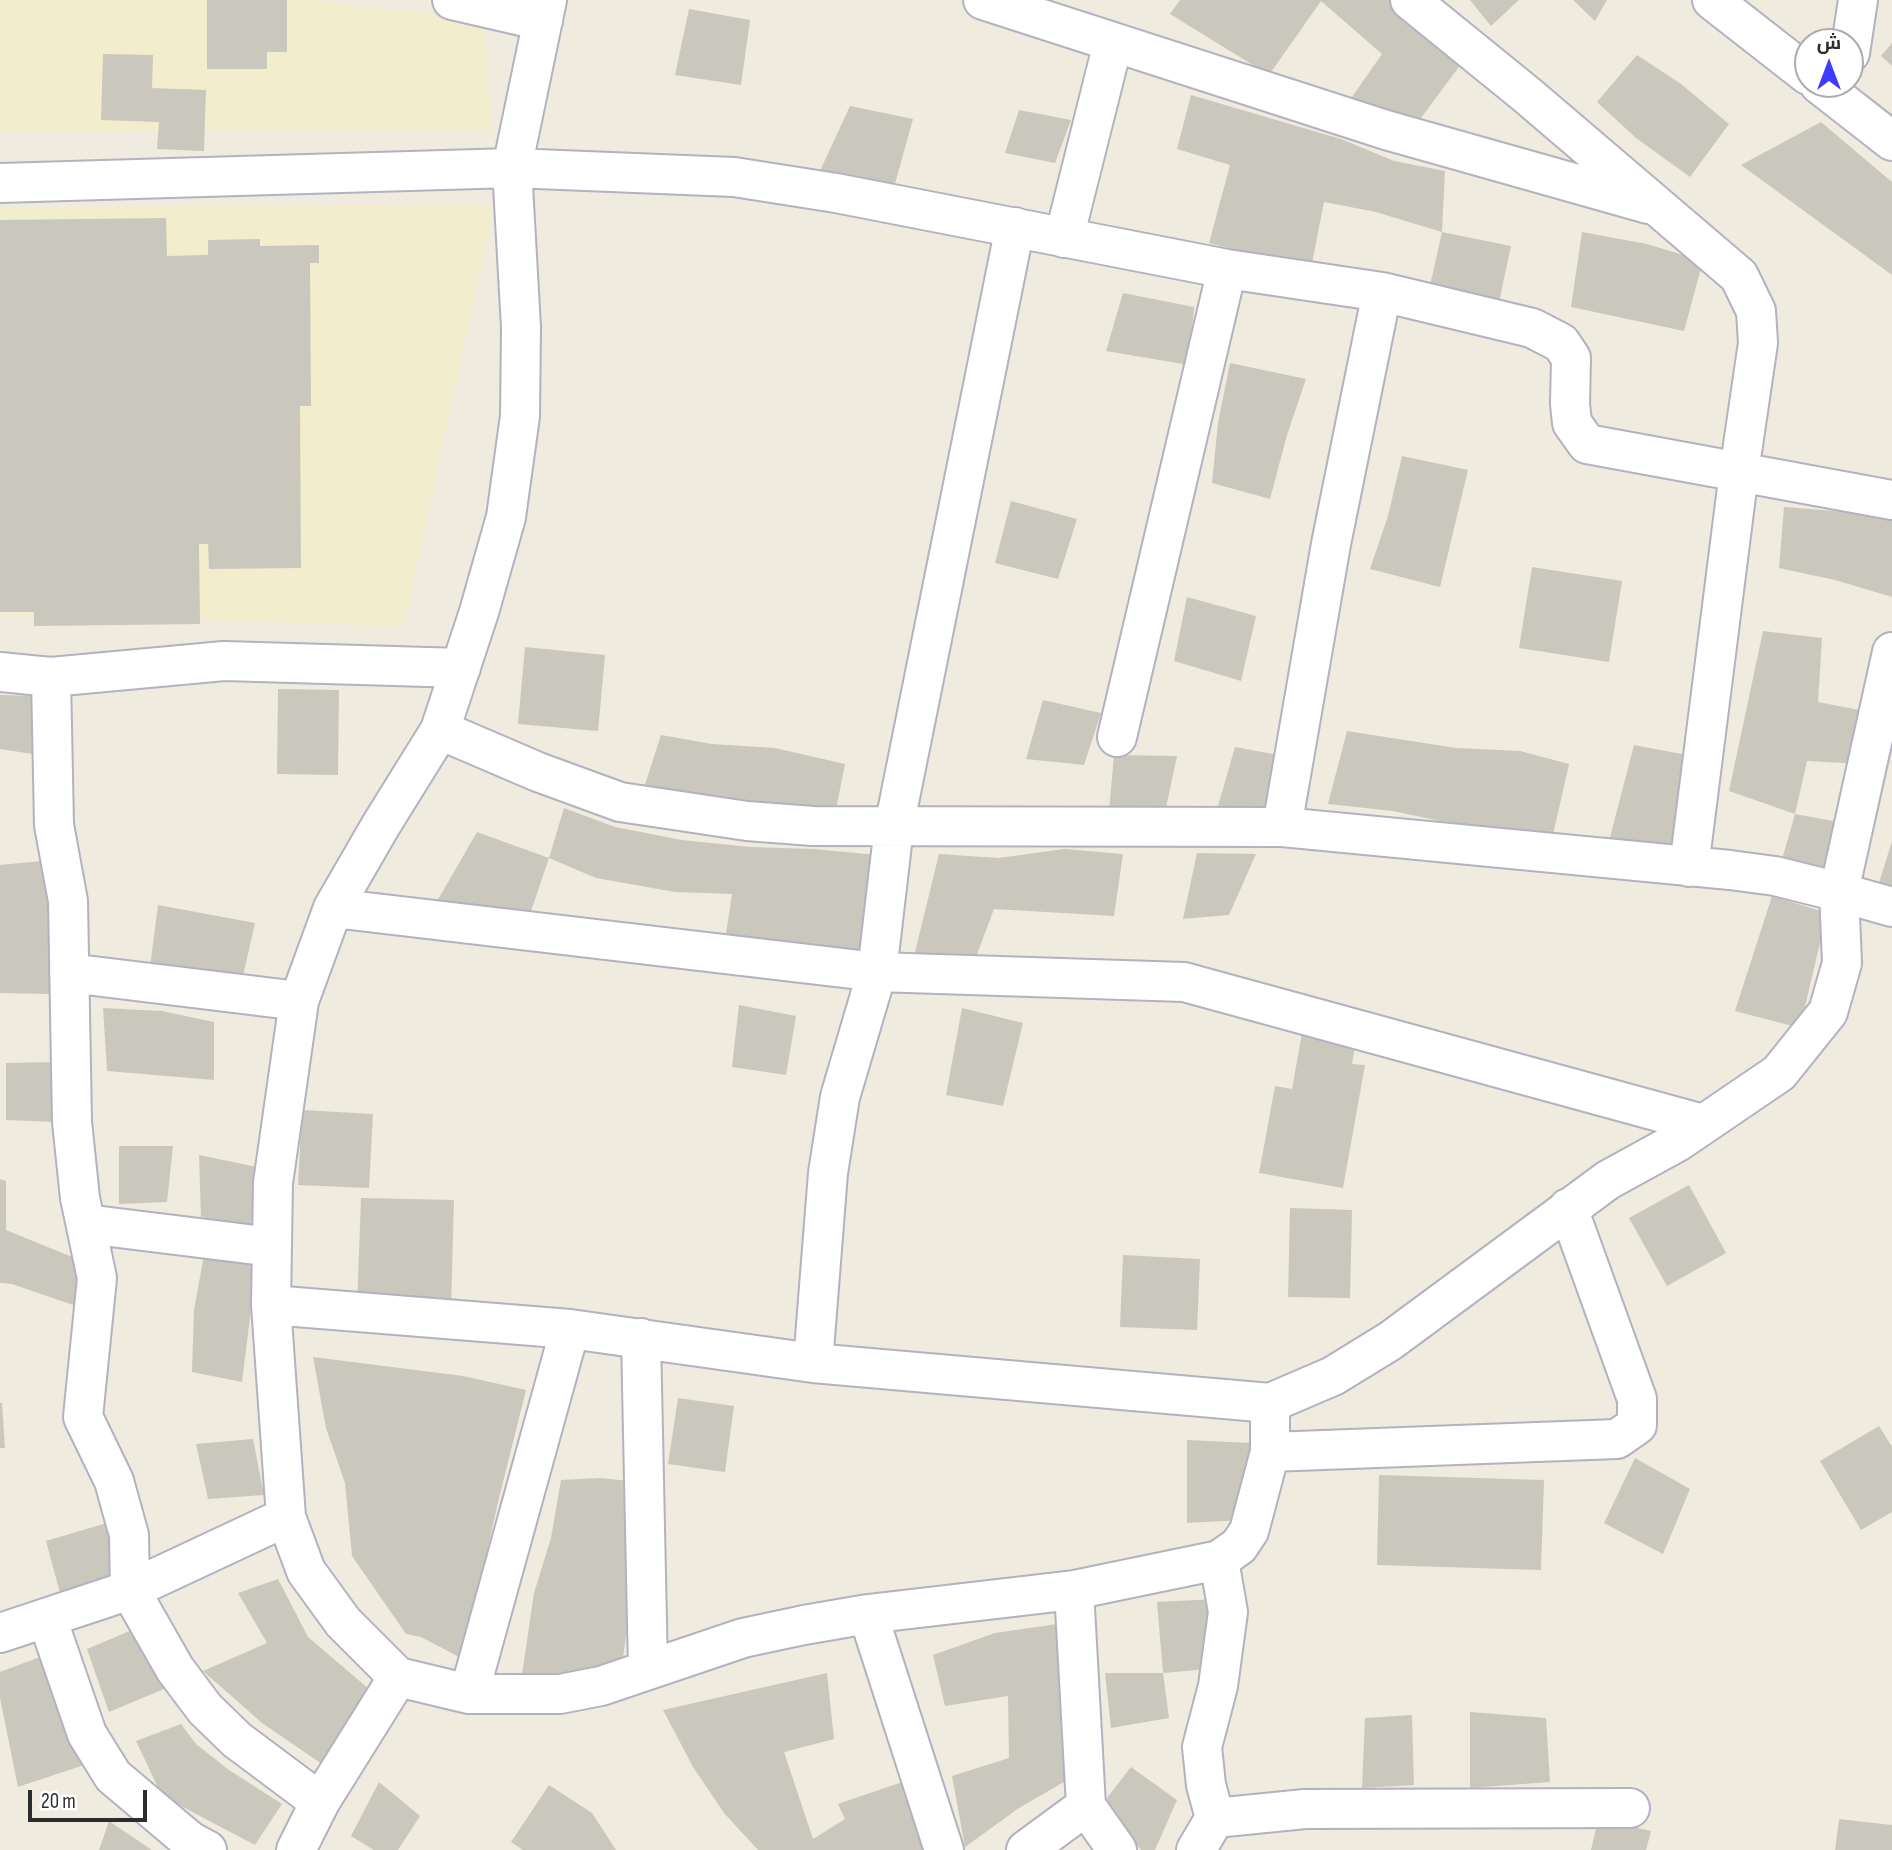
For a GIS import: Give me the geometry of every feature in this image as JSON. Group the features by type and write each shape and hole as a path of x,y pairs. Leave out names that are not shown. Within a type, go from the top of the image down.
{"street":[{"path":"452,0 545,11 512,168 522,327 520,416 506,517 479,612 440,730 334,908 299,1001 273,1183 271,1305 286,1517 306,1572 343,1622 398,1677 469,1694 560,1695 601,1686 743,1638 868,1614 1074,1590 1219,1560 1239,1546 1249,1531 1270,1452 1270,1404"},
{"path":"984,0 1386,130 1660,208"},
{"path":"1410,0 1527,94 1739,276 1756,312 1758,343 1689,867"},
{"path":"1854,28 1858,0"},
{"path":"1731,7 1794,63"},
{"path":"1064,238 1113,43"},
{"path":"1845,98 1892,141"},
{"path":"0,183 512,168 734,177 836,193 1227,268 1382,292 1532,328 1561,343 1571,358 1572,423 1587,444 1892,500"},
{"path":"813,1363 828,1173 840,1097 877,972 894,827 1015,228"},
{"path":"1117,737 1227,268"},
{"path":"1282,827 1331,544 1382,292"},
{"path":"271,1305 570,1329 813,1363 1270,1404 1333,1376 1390,1341 1567,1208 1608,1180 1679,1141 1779,1073 1828,1012 1842,963 1839,892 1892,652"},
{"path":"0,672 51,677 224,661 461,668"},
{"path":"51,677 54,825 68,901 72,1122 80,1198 97,1278 83,1417 114,1481 129,1535 130,1590 175,1669 205,1709 237,1740 320,1802"},
{"path":"440,730 538,772 620,802 747,821 813,826 894,827 1282,827 1775,876 1892,907"},
{"path":"334,908 877,972 1184,982 1703,1124"},
{"path":"69,973 299,1001"},
{"path":"1270,1452 1618,1438 1637,1425 1637,1399 1567,1208"},
{"path":"86,1224 272,1247"},
{"path":"469,1694 570,1329"},
{"path":"641,1338 648,1670"},
{"path":"0,1633 130,1590 286,1517"},
{"path":"1219,1560 1228,1612 1218,1686 1202,1747 1206,1785 1206,1834 1304,1809 1630,1808"},
{"path":"1074,1590 1086,1806 1117,1850"},
{"path":"868,1614 944,1850"},
{"path":"47,1618 87,1734 113,1776 190,1841 207,1850"},
{"path":"296,1850 320,1802 398,1677"},
{"path":"1026,1850 1086,1806"}],"shaded area":[{"path":"0,0 318,0 485,19 491,130 0,131"},
{"path":"494,205 404,626 0,614 0,207"}],"building":[{"path":"207,0 287,0 287,52 267,52 267,69 207,69"},
{"path":"1180,0 1402,0 1470,52 1412,130 1345,107 1382,54 1321,1 1269,75 1170,14"},
{"path":"1470,0 1519,0 1491,26"},
{"path":"1573,0 1607,0 1595,21"},
{"path":"689,9 750,20 741,85 675,75"},
{"path":"1892,43 1892,66 1881,56"},
{"path":"103,54 153,55 152,88 206,90 204,151 157,149 159,122 101,120"},
{"path":"1637,55 1681,84 1729,124 1690,177 1636,138 1597,102"},
{"path":"1191,95 1341,139 1394,161 1445,171 1442,232 1376,212 1324,202 1312,263 1256,255 1209,243 1230,165 1177,149"},
{"path":"850,106 913,119 891,198 818,175"},
{"path":"1019,110 1071,120 1055,163 1005,153"},
{"path":"1821,122 1892,182 1892,275 1741,165"},
{"path":"166,218 167,256 208,255 208,240 260,239 260,246 319,245 319,263 310,263 311,406 300,406 301,568 209,569 208,544 199,544 200,624 34,626 34,612 0,612 0,220"},
{"path":"1442,232 1511,246 1498,307 1429,290"},
{"path":"1582,232 1647,244 1703,261 1684,331 1571,307"},
{"path":"1123,293 1194,307 1189,365 1106,351"},
{"path":"1230,363 1306,379 1287,435 1270,499 1212,483 1218,423"},
{"path":"1402,456 1468,470 1440,587 1370,569 1388,516"},
{"path":"1011,501 1077,519 1058,579 995,563"},
{"path":"1784,507 1847,512 1892,521 1892,597 1835,580 1779,568"},
{"path":"1532,567 1622,581 1609,662 1519,648"},
{"path":"1187,597 1256,616 1241,681 1174,661"},
{"path":"1763,631 1822,638 1818,702 1870,712 1861,764 1807,761 1795,814 1729,791"},
{"path":"525,647 605,655 598,731 518,724"},
{"path":"278,689 339,690 338,775 277,774"},
{"path":"0,695 37,696 39,755 0,749"},
{"path":"1043,700 1101,713 1084,765 1026,759"},
{"path":"1347,731 1456,748 1520,751 1569,764 1552,839 1502,834 1393,811 1328,804"},
{"path":"661,735 712,744 775,748 845,764 833,825 641,797"},
{"path":"1634,745 1692,756 1673,853 1608,845"},
{"path":"1235,747 1289,757 1276,820 1218,806"},
{"path":"1114,755 1177,756 1164,817 1109,811"},
{"path":"564,808 615,827 682,840 877,855 870,909 855,968 724,947 732,894 675,892 596,878 549,858"},
{"path":"1795,814 1844,823 1828,881 1779,870"},
{"path":"477,832 549,858 525,929 436,903"},
{"path":"1892,841 1892,888 1878,886"},
{"path":"1064,849 1123,854 1114,916 994,909 971,970 913,960 939,854 999,858"},
{"path":"1197,853 1256,854 1229,915 1183,919"},
{"path":"52,860 50,994 0,993 0,865"},
{"path":"1772,896 1827,913 1800,1028 1735,1011"},
{"path":"158,905 255,923 241,985 150,967"},
{"path":"739,1005 796,1016 786,1075 732,1067"},
{"path":"103,1008 162,1011 214,1022 214,1080 107,1071"},
{"path":"962,1008 1023,1023 1003,1106 946,1095"},
{"path":"1304,1022 1358,1031 1352,1064 1365,1065 1343,1188 1259,1173 1275,1086 1292,1089"},
{"path":"58,1062 56,1122 6,1120 6,1063"},
{"path":"302,1110 373,1114 369,1188 298,1185"},
{"path":"119,1146 173,1146 167,1202 119,1204"},
{"path":"199,1155 257,1167 251,1226 201,1217"},
{"path":"0,1179 6,1181 6,1230 82,1261 76,1306 12,1284 0,1283"},
{"path":"1689,1185 1726,1253 1667,1286 1629,1218"},
{"path":"361,1198 454,1200 451,1310 357,1307"},
{"path":"1290,1208 1352,1210 1350,1298 1288,1297"},
{"path":"204,1255 257,1261 242,1382 192,1372 194,1310"},
{"path":"1123,1255 1200,1259 1197,1330 1120,1327"},
{"path":"313,1357 463,1376 526,1390 463,1659 421,1637 406,1634 352,1556 345,1483 326,1428"},
{"path":"678,1398 734,1406 725,1472 668,1464"},
{"path":"2,1403 5,1448 0,1448"},
{"path":"1879,1426 1892,1447 1892,1512 1861,1530 1820,1461"},
{"path":"253,1439 264,1495 208,1499 196,1444"},
{"path":"1187,1440 1252,1443 1243,1520 1187,1523"},
{"path":"1635,1458 1690,1489 1663,1554 1604,1523"},
{"path":"1379,1475 1544,1480 1541,1570 1377,1565"},
{"path":"600,1478 638,1482 630,1604 621,1674 577,1671 520,1688 534,1593 551,1538 561,1480"},
{"path":"117,1520 126,1582 63,1604 46,1541"},
{"path":"278,1579 308,1637 369,1689 322,1764 262,1723 203,1671 267,1643 238,1593"},
{"path":"1218,1599 1209,1669 1163,1673 1157,1602"},
{"path":"1057,1624 1069,1779 1019,1808 965,1847 952,1776 1009,1758 1008,1696 945,1706 933,1655 995,1633"},
{"path":"132,1630 164,1689 109,1712 87,1649"},
{"path":"48,1654 87,1764 18,1787 0,1698 0,1672"},
{"path":"827,1673 834,1739 784,1752 813,1839 845,1819 838,1804 905,1781 930,1850 758,1850 724,1813 693,1767 663,1710"},
{"path":"1105,1673 1163,1673 1169,1718 1111,1728"},
{"path":"1470,1712 1546,1718 1550,1782 1470,1788"},
{"path":"1412,1715 1414,1785 1362,1788 1365,1718"},
{"path":"181,1724 196,1744 229,1770 282,1804 255,1845 162,1796 136,1741"},
{"path":"1131,1767 1177,1800 1155,1850 1141,1850 1103,1803"},
{"path":"379,1782 420,1816 398,1850 374,1850 351,1836"},
{"path":"549,1785 592,1813 616,1850 523,1850 511,1842"},
{"path":"1598,1819 1651,1831 1646,1850 1591,1850"},
{"path":"1839,1819 1892,1825 1892,1850 1835,1850"},
{"path":"109,1821 152,1850 99,1850"}]}
